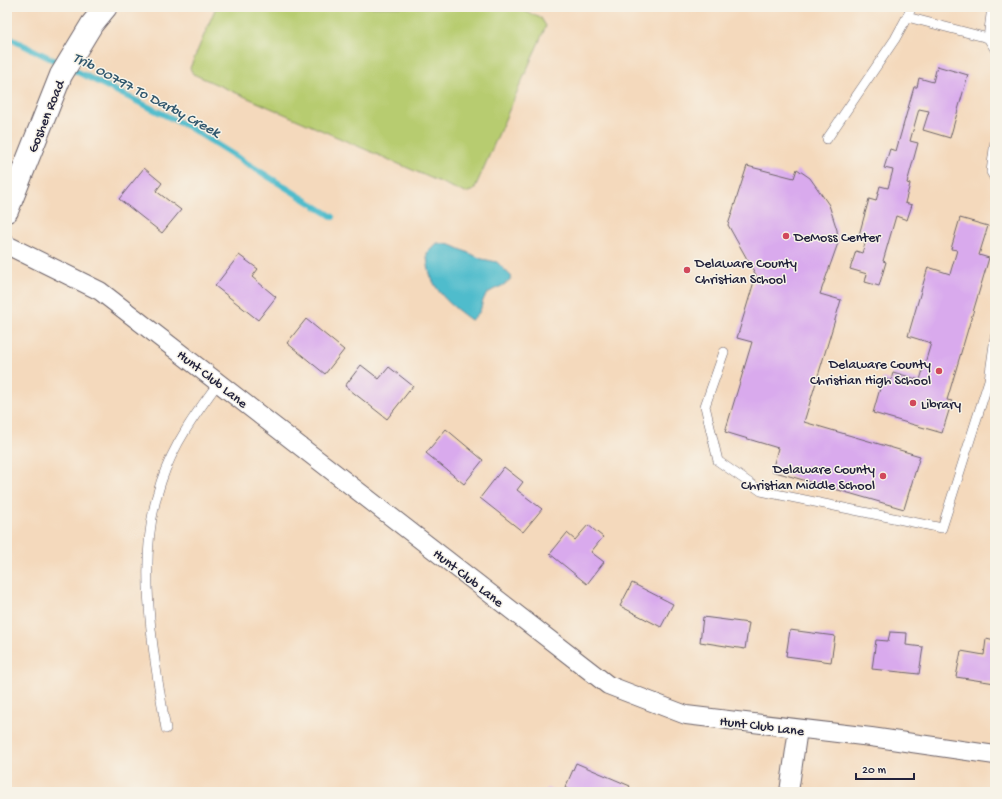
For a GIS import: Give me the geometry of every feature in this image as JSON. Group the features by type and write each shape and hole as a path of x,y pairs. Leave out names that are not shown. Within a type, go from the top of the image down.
{"street":[{"name":"Goshen Road","path":"7,211 64,69 92,24 106,7"},
{"name":"Hunt Club Lane","path":"7,245 100,291 608,685 686,715 871,737 995,755"},
{"path":"789,792 798,729"}],"lane":[{"path":"827,138 895,40 912,7"},
{"path":"992,7 988,38 995,49"},
{"path":"907,17 988,38"},
{"path":"995,140 991,172 995,179"},
{"path":"724,352 705,406 718,461 761,491 942,528 989,380 995,337"},
{"path":"166,729 154,654 148,566 151,520 161,482 175,450 194,415 219,382"}],"green space":[{"path":"216,7 515,7 541,18 546,26 474,190 465,193 193,74 190,68"}],"water":[{"path":"437,243 451,245 482,259 497,262 512,277 506,284 487,294 480,310 471,320 446,300 434,284 430,275 427,253"}],"building":[{"path":"937,66 968,75 950,138 923,130 929,111 919,109 910,141 918,143 907,183 910,184 905,203 912,205 907,220 896,216 883,261 886,262 879,286 865,282 867,274 850,269 856,251 862,253 867,237 859,235 869,199 876,201 880,186 888,188 893,170 884,168 890,149 896,151 914,87 917,87 919,78 933,82"},
{"path":"747,166 794,178 797,169 810,178 829,205 837,230 838,243 820,294 841,300 804,422 920,456 904,509 772,471 778,448 725,432 752,342 737,338 756,275 728,225"},
{"path":"144,168 162,183 156,191 181,210 162,233 119,199"},
{"path":"960,218 988,226 979,255 989,258 947,400 952,401 942,433 873,413 883,378 891,381 893,372 920,380 931,343 908,336 928,267 950,274 957,250 951,249"},
{"path":"239,255 258,269 252,277 276,297 258,320 215,286"},
{"path":"306,319 344,350 325,374 287,343"},
{"path":"361,365 379,379 389,367 413,386 387,419 345,386"},
{"path":"446,429 483,460 464,484 426,453"},
{"path":"504,467 523,482 517,490 542,509 523,532 480,498"},
{"path":"588,525 603,537 591,552 604,562 587,584 550,554 567,533 575,540"},
{"path":"632,583 673,604 661,627 620,606"},
{"path":"703,617 749,623 745,649 700,642"},
{"path":"790,630 835,636 831,662 786,656"},
{"path":"890,632 907,633 906,645 923,647 919,674 872,669 876,640 888,641"},
{"path":"986,639 995,641 995,683 956,677 961,651 984,655"},
{"path":"576,763 630,786 627,792 575,792 565,788"},
{"path":"547,788 557,792 545,792"}],"waterway":[{"name":"Trib 00797 To Darby Creek","path":"7,37 187,126 333,217"}],"place":[{"name":"DeMoss Center","path":"786,236"},
{"name":"Delaware County Christian School","path":"687,270"},
{"name":"Delaware County Christian High School","path":"939,371"},
{"name":"Library","path":"913,403"},
{"name":"Delaware County Christian Middle School","path":"883,476"}]}
